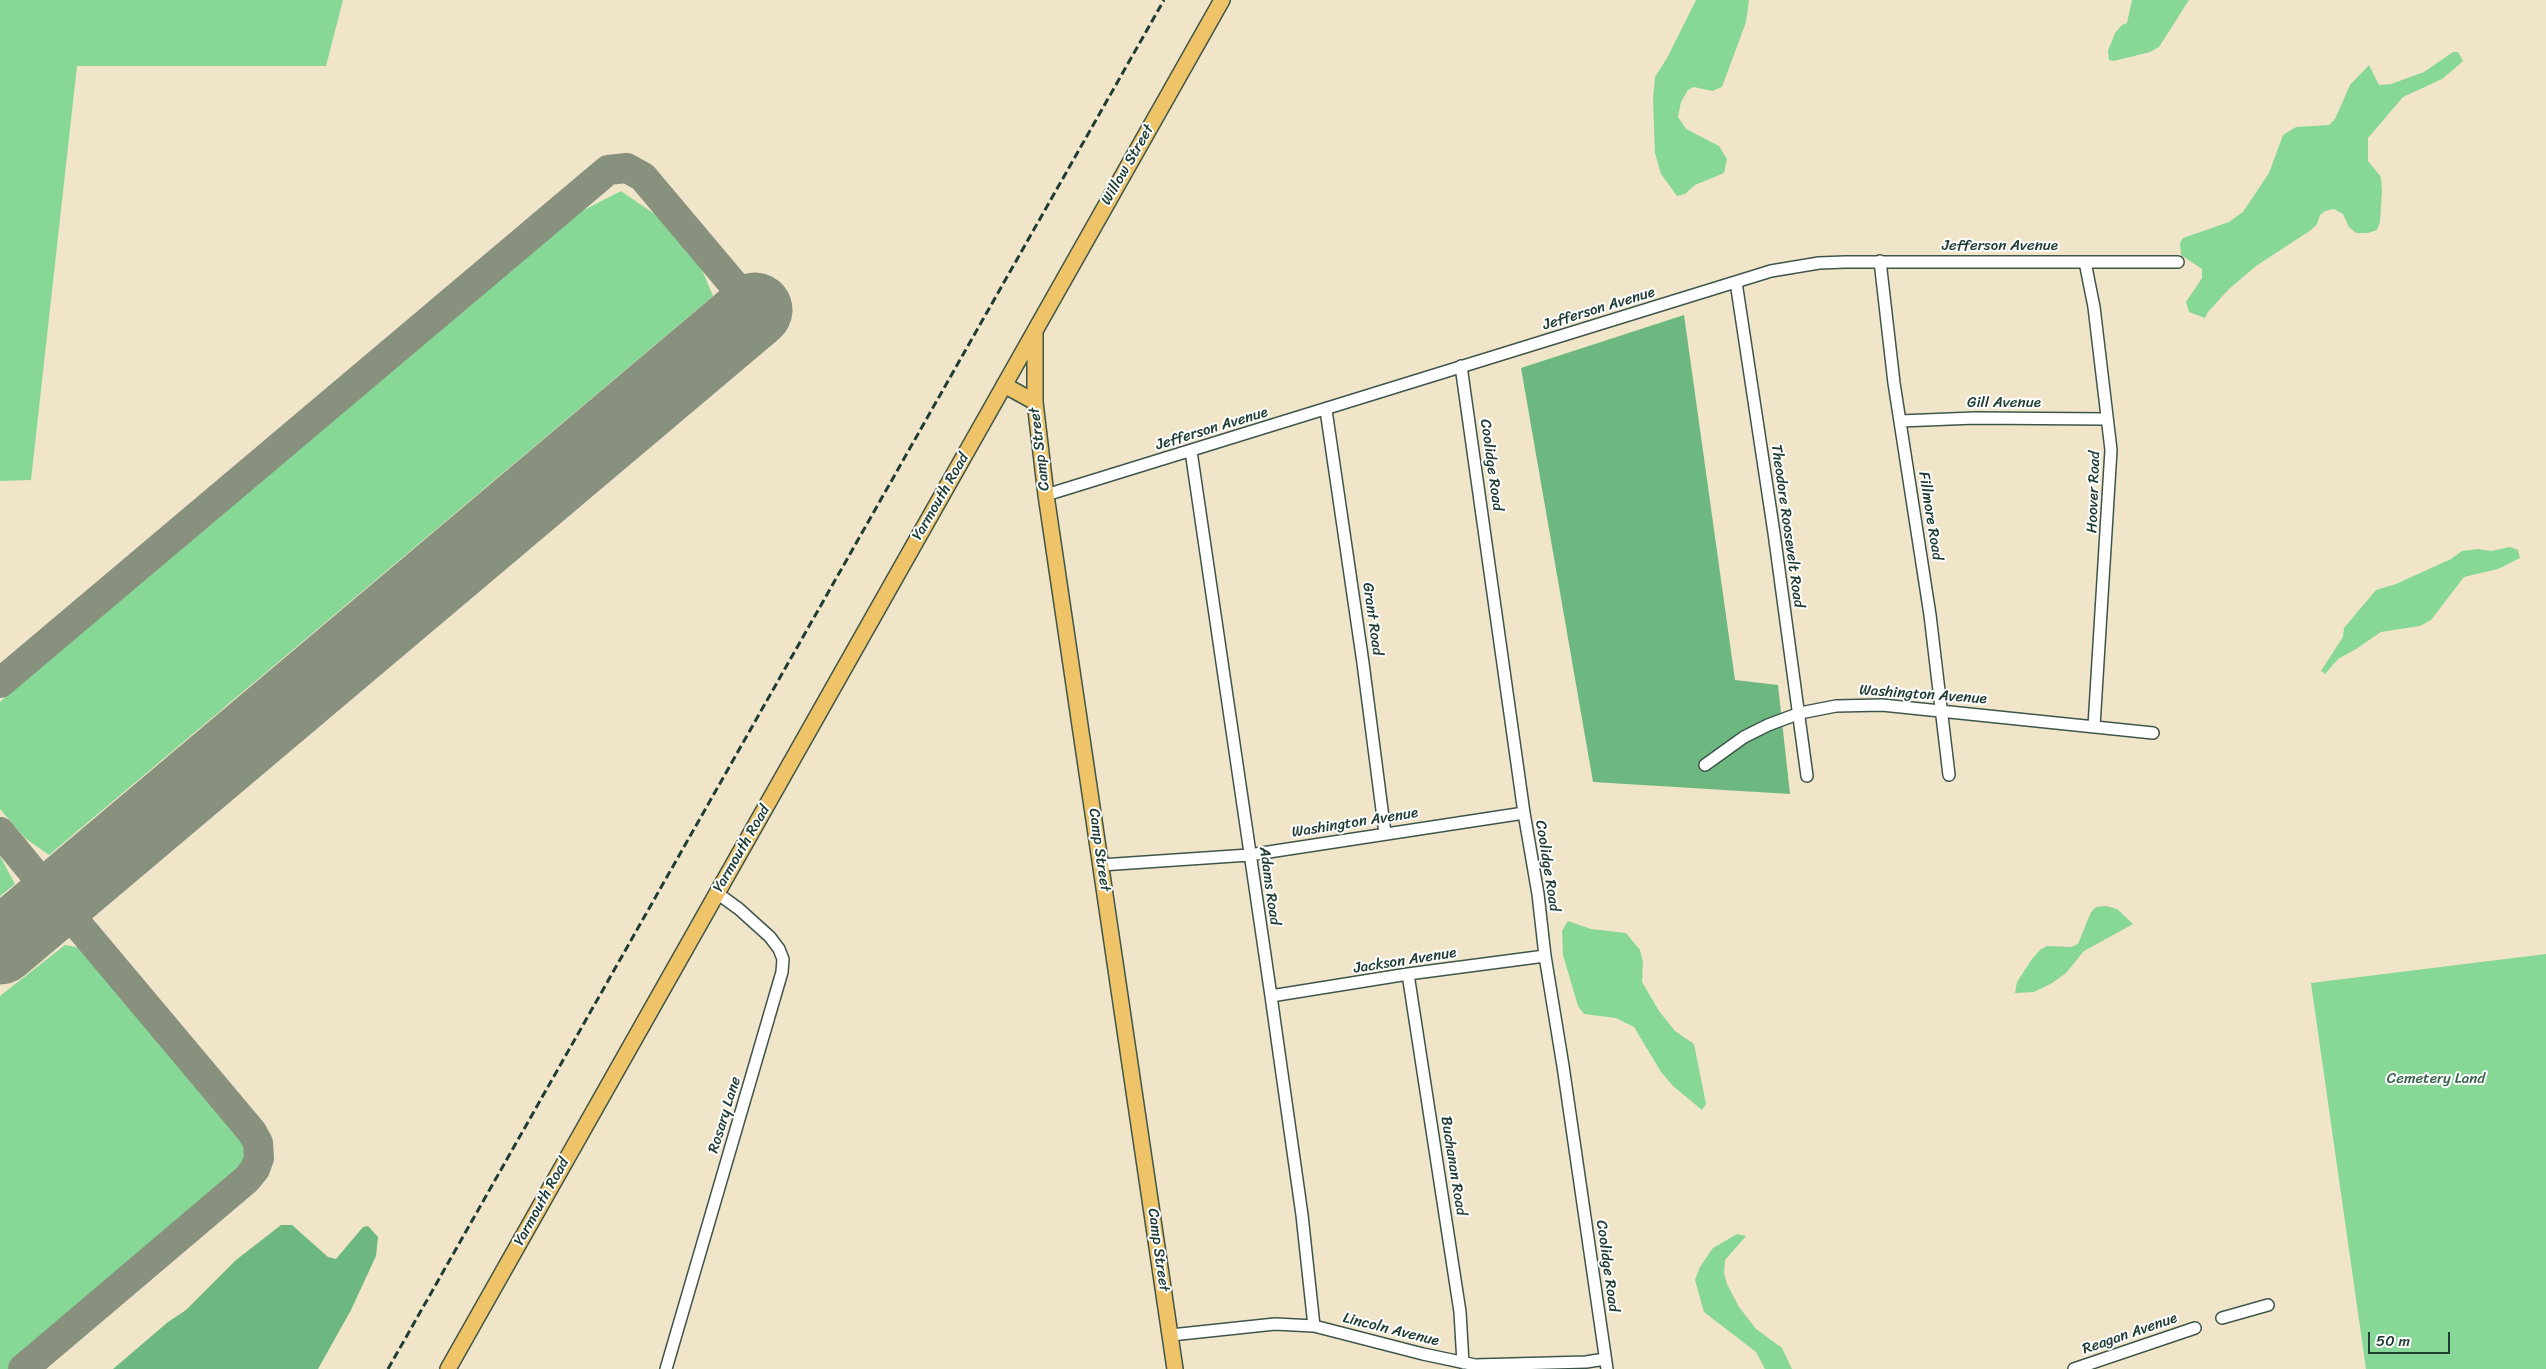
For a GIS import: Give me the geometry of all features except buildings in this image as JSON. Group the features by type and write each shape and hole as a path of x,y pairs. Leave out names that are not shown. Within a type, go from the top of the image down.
{"main road":[{"name":"Willow Street","path":"1035,329 1222,0"},
{"name":"Yarmouth Road","path":"448,1369 1035,329"},
{"name":"Camp Street","path":"1035,329 1034,402 1046,495 1171,1335 1174,1369"},
{"path":"1004,385 1034,402"}],"street":[{"name":"Jefferson Avenue","path":"1046,495 1771,271 1819,263 1880,261 2178,262"},
{"name":"Fillmore Road","path":"1880,261 1900,422 1930,615 1949,775"},
{"name":"Hoover Road","path":"2085,262 2094,307 2111,450 2094,726"},
{"name":"Theodore Roosevelt Road","path":"1736,282 1800,713 1807,776"},
{"name":"Coolidge Road","path":"1461,366 1524,813 1538,894 1545,956 1563,1066 1606,1364"},
{"name":"Grant Road","path":"1326,410 1362,653 1384,833"},
{"name":"Gill Avenue","path":"1900,422 1975,418 2108,419"},
{"name":"Adams Road","path":"1191,451 1302,1214 1314,1326"},
{"name":"Washington Avenue","path":"1705,765 1744,738 1800,713 1836,706 1868,704 2153,732"},
{"name":"Washington Avenue","path":"1101,865 1249,855 1524,813"},
{"name":"Rosary Lane","path":"666,1369 782,972 783,959 779,949 770,937 739,909 716,893"},
{"name":"Jackson Avenue","path":"1271,996 1408,974 1545,956"},
{"name":"Buchanan Road","path":"1408,974 1460,1312 1462,1363"},
{"path":"2222,1318 2268,1305"},
{"name":"Lincoln Avenue","path":"1171,1335 1275,1324 1314,1326 1462,1363 1501,1365 1586,1362 1606,1364"},
{"name":"Reagan Avenue","path":"2074,1369 2195,1328"}],"green space":[{"path":"0,0 343,0 326,66 77,66 31,480 0,481"},
{"path":"1696,0 1749,0 1746,22 1722,87 1712,91 1694,87 1688,90 1681,102 1678,117 1686,129 1719,146 1727,159 1724,173 1695,185 1685,194 1677,196 1661,174 1655,153 1653,100 1655,77 1667,58"},
{"path":"2132,0 2189,0 2159,47 2150,52 2114,61 2109,60 2108,51 2115,33 2122,25 2127,23"},
{"path":"2453,52 2458,52 2463,61 2442,79 2403,97 2368,138 2368,161 2381,177 2380,222 2377,230 2368,233 2356,233 2349,227 2343,214 2334,209 2325,211 2320,215 2317,224 2311,230 2256,266 2229,289 2208,312 2205,318 2189,312 2186,302 2202,278 2202,269 2181,255 2180,243 2183,238 2229,222 2243,212 2269,173 2283,135 2296,127 2329,125 2335,119 2350,85 2369,65 2379,85 2391,84 2424,72"},
{"path":"621,191 656,215 702,270 713,296 49,855 25,838 0,809 0,702 29,674 539,244 584,210"},
{"path":"1684,315 1735,680 1778,685 1790,794 1593,782 1521,368"},
{"path":"2510,547 2518,550 2520,558 2498,569 2464,577 2431,620 2420,626 2381,632 2338,659 2325,674 2321,671 2343,637 2344,628 2376,590 2396,584 2451,559 2462,551 2478,549 2491,551"},
{"path":"0,856 15,884 0,896"},
{"path":"2106,906 2117,909 2133,924 2084,951 2066,973 2052,983 2034,992 2015,993 2017,982 2040,950 2047,946 2071,947 2078,944 2091,912 2096,907"},
{"path":"1568,921 1591,929 1626,933 1640,950 1643,962 1642,982 1659,1011 1675,1031 1694,1044 1706,1104 1702,1110 1673,1086 1661,1072 1634,1027 1616,1018 1584,1014 1578,1006 1563,955 1562,931"},
{"path":"65,945 81,948 97,964 245,1138 249,1156 245,1166 233,1179 8,1369 0,1369 0,996"},
{"name":"Cemetery Land","path":"2546,954 2546,1369 2366,1369 2311,983"},
{"path":"281,1225 292,1225 328,1257 336,1259 363,1227 368,1226 378,1237 376,1256 351,1310 318,1369 113,1369 168,1322 186,1310 236,1260"},
{"path":"1737,1234 1746,1236 1725,1260 1724,1273 1727,1284 1739,1307 1756,1329 1782,1348 1792,1369 1765,1369 1756,1352 1704,1312 1695,1280 1700,1267 1713,1248"}],"taxiway":[{"path":"0,683 608,170 627,168 643,177 755,310"},
{"path":"0,832 37,877 46,882 67,884 82,877"},
{"path":"23,1369 247,1179 255,1169 259,1158 258,1143 252,1132 79,926 74,917 73,902 82,877"},
{"path":"32,919 57,917 69,920 79,926"}],"runway":[{"path":"0,947 755,310"}],"railway":[{"path":"388,1369 1164,0"}]}
